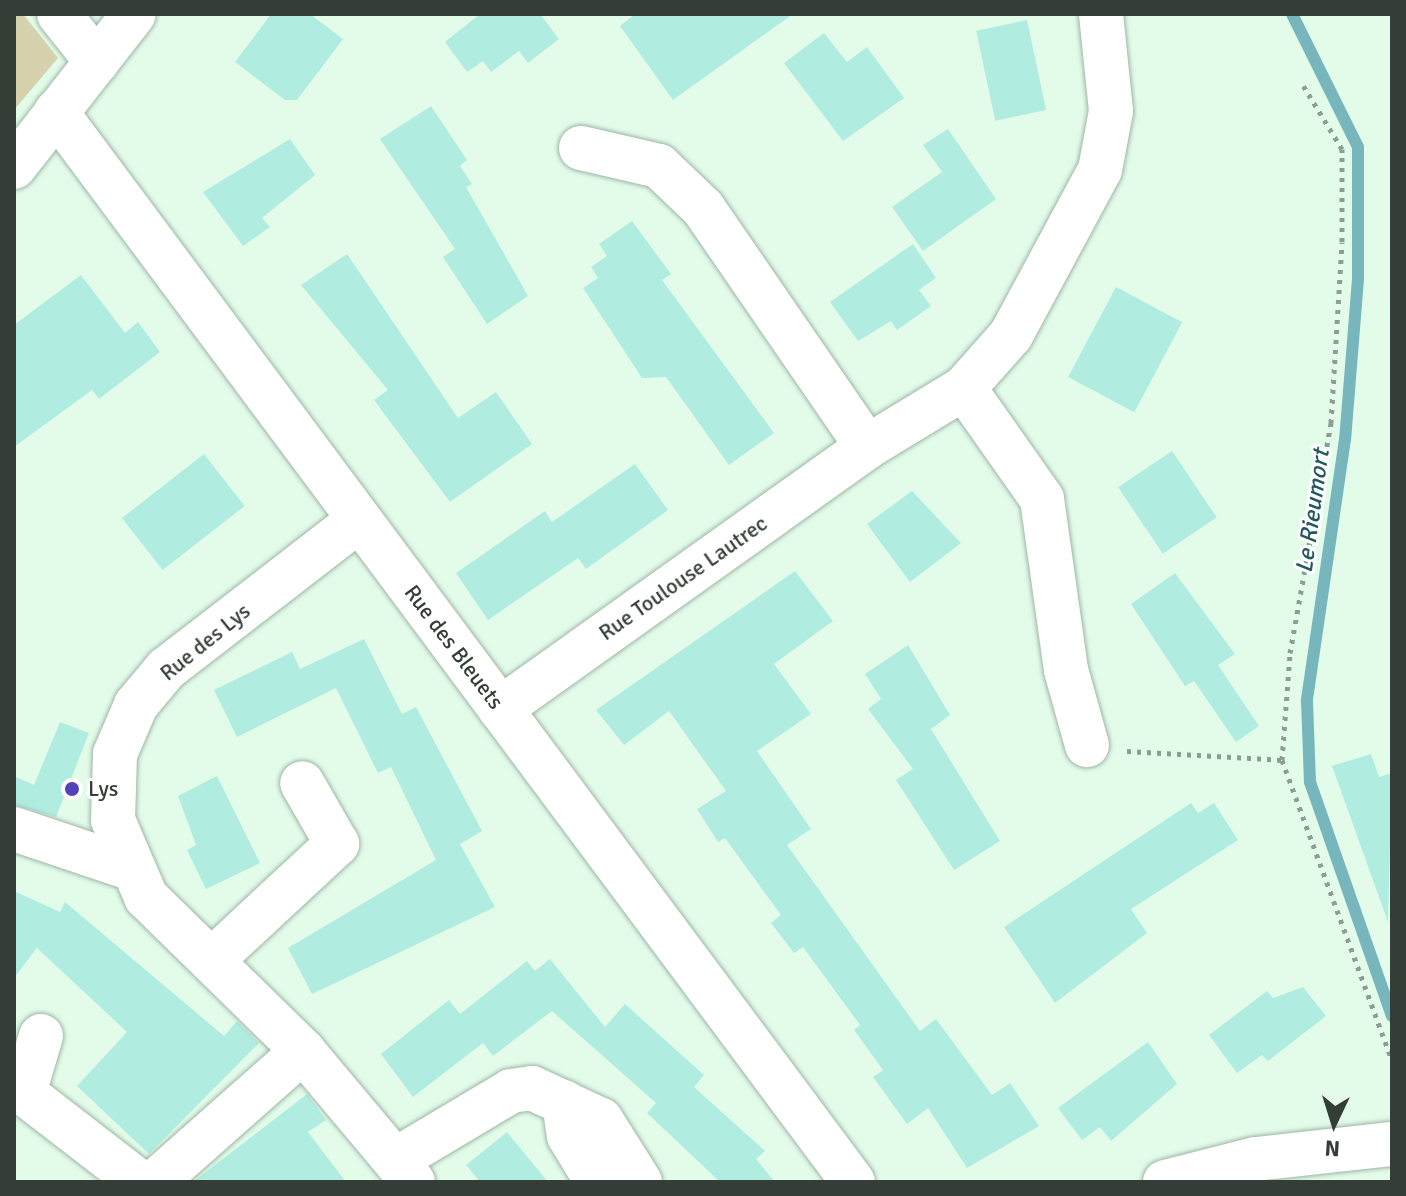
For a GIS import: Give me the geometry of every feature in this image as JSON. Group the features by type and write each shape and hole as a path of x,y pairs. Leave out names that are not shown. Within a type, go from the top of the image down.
{"street":[{"path":"59,14 97,62"},
{"path":"14,167 134,14"},
{"name":"Rue Toulouse Lautrec","path":"500,709 867,447 964,388 1011,335 1100,170 1111,111 1101,14"},
{"name":"Rue des Bleuets","path":"56,112 853,1182"},
{"path":"581,148 659,166 703,208 867,447"},
{"path":"964,388 1042,499 1066,670 1087,745"},
{"name":"Rue des Lys","path":"359,520 166,669 136,705 115,754 111,794 127,867 146,897 303,1051 405,1170 511,1091 532,1088 601,1120 640,1182"},
{"path":"212,960 337,844 302,783"},
{"path":"14,829 127,867"},
{"path":"41,1036 24,1093 139,1182"},
{"path":"155,1182 303,1051"},
{"path":"564,1102 569,1136 597,1182"},
{"path":"1165,1182 1256,1159 1392,1144"}],"path":[{"path":"1303,85 1342,149 1342,242 1331,423 1290,653 1282,760 1392,1060"},
{"path":"1087,745 1163,756 1282,760"}],"shaded area":[{"path":"14,14 23,14 58,58 14,110"}],"building":[{"path":"271,14 310,14 343,39 297,100 285,100 235,62"},
{"path":"480,14 540,14 559,39 528,63 519,51 491,72 483,61 467,72 445,42"},
{"path":"635,14 793,14 673,100 620,26"},
{"path":"1027,20 1046,110 995,121 976,31"},
{"path":"824,33 847,62 867,47 904,98 843,141 784,63"},
{"path":"431,106 467,160 460,166 472,184 466,187 528,296 487,324 443,257 455,249 380,139"},
{"path":"948,129 996,199 923,251 892,207 942,172 923,145"},
{"path":"290,139 315,175 262,218 270,227 243,246 203,192"},
{"path":"632,221 671,274 662,280 774,433 729,465 666,377 642,378 583,288 598,278 591,267 607,256 599,244"},
{"path":"913,244 936,278 919,290 931,306 897,330 891,321 858,341 830,302"},
{"path":"347,254 458,418 496,392 532,444 450,502 374,400 388,390 301,285"},
{"path":"81,275 125,333 138,322 160,352 99,399 92,390 14,447 14,325"},
{"path":"1116,287 1182,322 1134,412 1068,377"},
{"path":"1172,451 1217,517 1163,554 1118,487"},
{"path":"204,454 245,506 163,570 122,518"},
{"path":"635,464 668,510 586,569 578,558 488,620 456,573 545,511 552,522"},
{"path":"912,491 961,543 910,582 867,524"},
{"path":"795,571 833,621 774,664 811,714 757,751 811,829 787,845 920,1031 936,1019 992,1095 1010,1083 1039,1126 967,1168 928,1108 907,1124 873,1077 883,1070 854,1030 860,1025 803,947 794,953 771,923 781,915 725,838 718,842 697,809 726,791 669,711 624,745 596,710"},
{"path":"1175,573 1235,654 1218,665 1259,726 1236,742 1194,681 1185,686 1131,604"},
{"path":"364,639 402,714 416,707 482,831 460,844 495,907 312,994 288,948 436,860 391,767 378,773 336,688 237,737 214,690 292,652 300,669"},
{"path":"908,645 950,715 931,729 1000,841 954,870 896,780 913,769 868,709 881,699 865,674"},
{"path":"60,722 89,733 56,817 14,805 14,776 34,785"},
{"path":"1371,754 1379,777 1392,773 1388,922 1332,766"},
{"path":"217,776 260,863 206,889 187,850 196,845 178,796"},
{"path":"1191,803 1198,813 1214,803 1238,840 1131,909 1147,933 1055,1003 1004,927"},
{"path":"14,891 60,912 65,902 224,1036 237,1021 259,1043 149,1154 77,1086 127,1032 37,948 14,978"},
{"path":"550,959 605,1027 625,1004 704,1075 694,1087 765,1151 756,1159 775,1182 720,1182 647,1113 656,1103 552,1011 493,1056 483,1043 413,1097 381,1054 449,1000 460,1014 527,961 535,971"},
{"path":"1303,987 1326,1016 1268,1061 1262,1055 1237,1073 1209,1035 1267,991 1273,998"},
{"path":"1148,1042 1177,1084 1111,1141 1100,1127 1082,1140 1058,1108"},
{"path":"307,1094 326,1120 308,1132 346,1182 193,1182"},
{"path":"507,1132 548,1182 480,1182 466,1165"}],"waterway":[{"name":"Le Rieumort","path":"1292,14 1358,147 1358,279 1345,439 1307,701 1310,782 1392,1016"}],"place":[{"name":"Lys","path":"72,789"}]}
